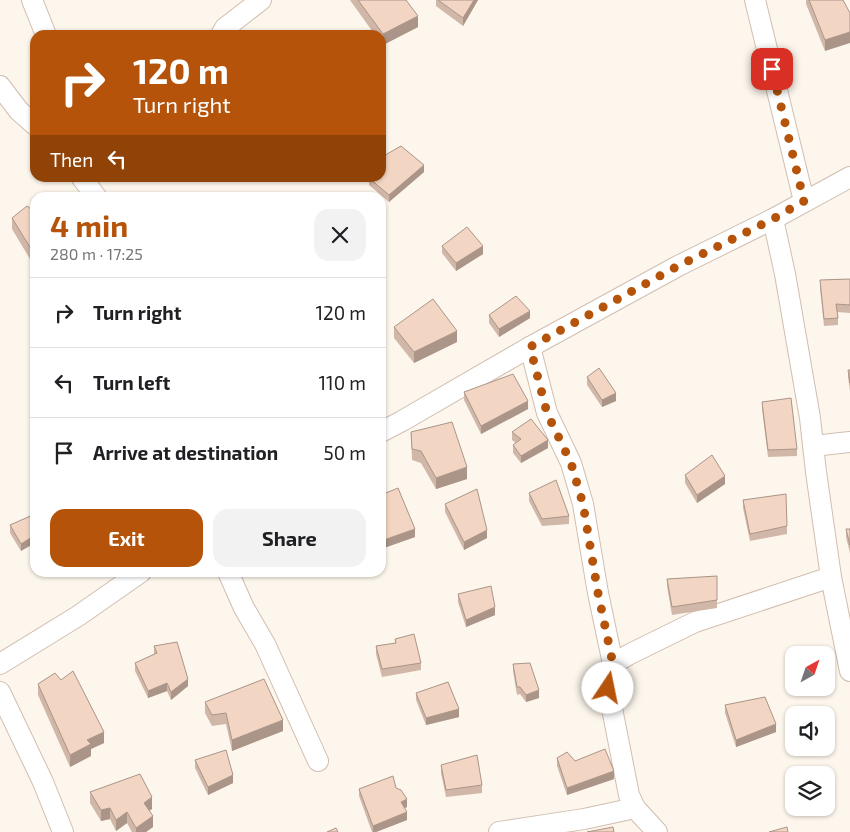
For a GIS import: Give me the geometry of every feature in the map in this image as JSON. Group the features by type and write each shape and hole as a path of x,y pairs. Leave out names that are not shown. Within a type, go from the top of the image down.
{"street":[{"path":"32,0 44,30"},
{"path":"224,30 261,0"},
{"path":"756,0 804,201"},
{"path":"0,86 19,111 30,121"},
{"path":"386,429 530,347 678,266 773,219 850,177"},
{"path":"773,219 810,418 831,577 850,671"},
{"path":"530,347 547,413 571,463 583,504 598,593 613,664"},
{"path":"813,446 850,442"},
{"path":"1,660 78,616 134,577"},
{"path":"230,577 244,608 265,644 318,761"},
{"path":"657,832 635,808 629,795 608,688 609,673 613,664 695,622 831,577"},
{"path":"0,692 43,782 63,832"},
{"path":"499,832 584,819 635,808"}],"building":[{"path":"358,0 406,0 418,16 386,32 386,30 380,30"},
{"path":"438,0 474,0 463,18"},
{"path":"809,0 843,0 850,13 850,32 825,40"},
{"path":"401,146 424,165 389,195 374,182 386,182 387,154"},
{"path":"27,206 30,208 30,247 12,218"},
{"path":"467,227 483,246 456,263 442,246"},
{"path":"850,279 850,305 836,304 838,318 824,319 820,280"},
{"path":"516,296 530,311 499,329 489,315"},
{"path":"433,299 457,331 414,352 394,327"},
{"path":"599,368 616,393 602,400 587,377"},
{"path":"513,374 528,401 481,426 464,392"},
{"path":"791,398 797,449 768,450 762,402"},
{"path":"531,419 548,440 521,456 513,445 521,439 512,432"},
{"path":"452,422 467,467 436,478 421,451 412,449 411,432"},
{"path":"712,455 725,476 697,495 685,475"},
{"path":"556,480 569,516 542,519 529,493"},
{"path":"398,488 415,529 386,539 386,493"},
{"path":"477,489 487,530 464,542 445,504"},
{"path":"786,494 787,526 750,534 743,500"},
{"path":"30,516 30,538 21,544 10,525"},
{"path":"846,529 850,529 850,545"},
{"path":"717,576 717,600 672,607 667,579"},
{"path":"491,586 495,607 466,620 458,594"},
{"path":"414,634 421,663 382,669 376,646 396,643 395,639"},
{"path":"177,642 188,679 171,692 167,683 148,691 135,663 157,653 154,646"},
{"path":"530,663 539,690 526,695 520,687 517,687 513,664"},
{"path":"73,671 104,732 87,740 91,744 70,755 38,684 55,673 61,680"},
{"path":"264,679 283,720 232,740 226,713 212,715 205,702"},
{"path":"448,682 459,709 426,718 416,693"},
{"path":"765,697 776,724 736,740 725,705"},
{"path":"605,749 614,771 567,788 557,758 567,752 575,761"},
{"path":"226,750 233,775 208,787 195,760"},
{"path":"477,755 482,785 446,790 441,765"},
{"path":"140,774 152,797 144,803 153,816 136,828 127,812 116,820 110,808 101,810 90,792"},
{"path":"393,776 396,788 401,790 407,799 401,802 407,812 373,826 359,789"},
{"path":"613,827 614,832 587,832"},
{"path":"787,827 788,832 769,832"},
{"path":"336,828 338,832 327,832"}],"route":[{"path":"608,688 609,673 613,664 598,593 583,504 571,463 547,413 530,347 678,266 773,219 804,201 772,69"}]}
